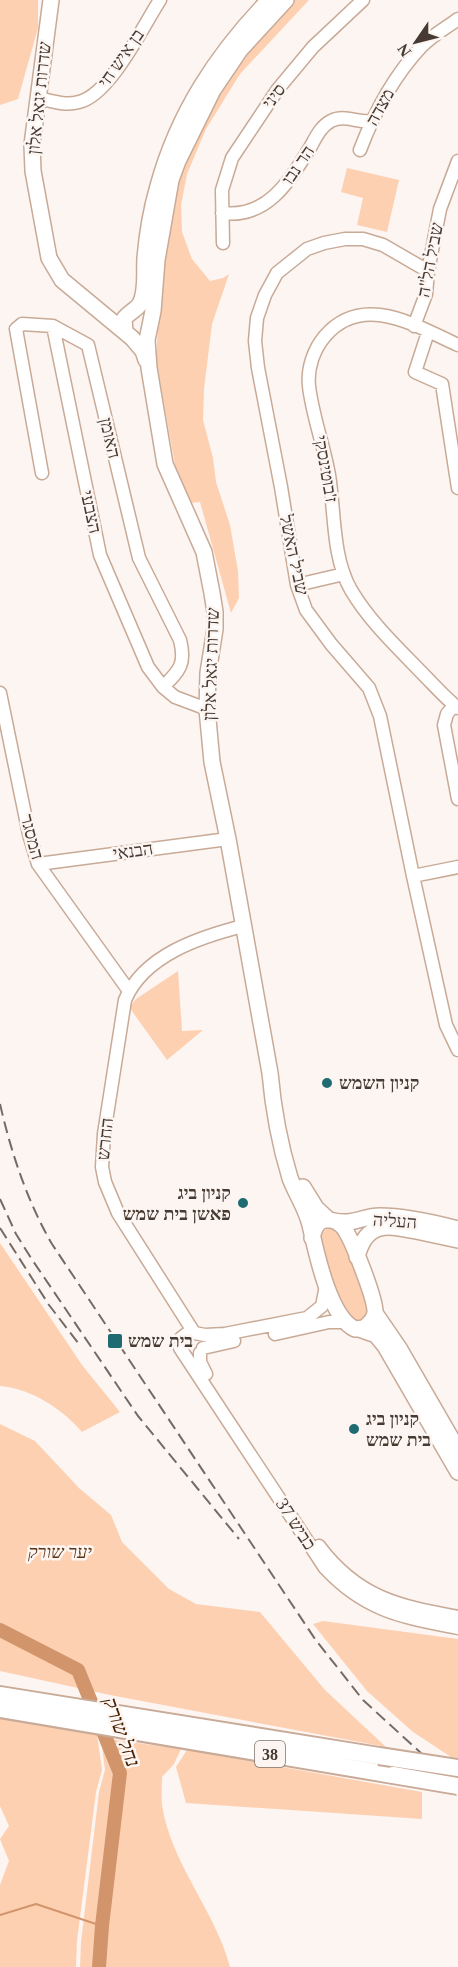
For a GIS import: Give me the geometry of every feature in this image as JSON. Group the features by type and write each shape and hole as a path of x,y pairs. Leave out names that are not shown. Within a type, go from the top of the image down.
{"highway":[{"name":"38","path":"0,1695 59,1705 393,1775 458,1786"},
{"name":"38","path":"0,1709 70,1721 146,1725 458,1768"}],"main road":[{"path":"100,312 129,314 144,313 149,328 141,338 128,335 123,324 129,314 140,304 143,296 145,257 156,195 181,123 223,51 269,0"},
{"name":"שדרות יגאל אלון","path":"286,0 240,50 213,90 178,160 171,180 159,249 147,348 165,464 204,552 212,593 215,629 208,673 207,710 212,762 228,839 284,1155 294,1188 307,1216 327,1285 345,1322"},
{"name":"שדרות יגאל אלון","path":"50,2 32,129 33,171 49,258 62,280 128,335 143,351 149,368"},
{"name":"שדרות יגאל אלון","path":"270,1073 282,1106 299,1179 311,1200 345,1230 371,1295 375,1313"},
{"name":"העליה","path":"331,1220 354,1222 371,1217 387,1216 458,1229"},
{"path":"312,1238 316,1226 331,1220"},
{"name":"העליה","path":"357,1257 366,1236 381,1227 395,1227 458,1240"},
{"path":"359,1329 368,1324 375,1313 403,1355 458,1450"},
{"path":"345,1322 349,1326 376,1335 385,1346 458,1472"}],"street":[{"name":"בן איש חי","path":"38,98 67,104 81,102 91,97 115,72 160,0"},
{"name":"סיני","path":"223,243 222,190 232,158 278,89 313,47 363,0"},
{"name":"מצדה","path":"360,150 371,121 401,72 422,46 458,19"},
{"name":"הר נבו","path":"222,213 236,215 265,204 292,176 326,124 341,118 371,121"},
{"name":"שביל הל\"ה","path":"414,326 426,294 440,209 458,161"},
{"name":"שביל האשל","path":"428,271 383,245 363,239 345,239 307,249 277,273 265,295 257,318 255,341 297,585 306,610 331,644 369,688 380,716 446,1024 458,1050"},
{"name":"ז'בוטינסקי","path":"456,706 379,629 351,590 344,574 338,546 329,474 309,386 316,346 343,321 355,315 369,313 395,319 458,345"},
{"name":"האומן","path":"42,473 16,329 22,324 53,326 88,345 139,558 180,640 183,654 182,664 163,687"},
{"name":"הצבעי","path":"53,326 100,555 148,667 163,687"},
{"path":"428,332 415,372 442,384 458,488"},
{"path":"297,585 344,574"},
{"path":"163,687 175,697 207,710"},
{"name":"המסגר","path":"0,693 29,834 38,864 129,991"},
{"path":"456,706 447,714 444,725 458,800"},
{"name":"הבנאי","path":"38,864 228,839"},
{"path":"413,876 458,867"},
{"path":"129,991 148,970 178,948 207,935 243,926"},
{"name":"החרש","path":"129,991 125,1000 104,1134 102,1167 105,1182 118,1213 176,1306 197,1333"},
{"name":"החרש","path":"158,1275 171,1302 180,1342"},
{"path":"327,1285 322,1306 307,1318 225,1334 185,1333 180,1342 181,1349 186,1355 192,1356 211,1345 293,1331 329,1322 345,1322"},
{"path":"197,1333 204,1342 202,1350"},
{"name":"כביש 37","path":"202,1350 202,1367 206,1375 315,1540 335,1565 356,1583 387,1601 405,1607 458,1617"},
{"name":"כביש 37","path":"186,1355 320,1561 333,1576 358,1597 381,1609 406,1618 458,1628"}],"green space":[{"path":"0,0 38,0 38,28 18,99 0,105"},
{"path":"294,0 309,0 240,74 206,129 187,174 181,205 182,232 192,259 210,281 229,274 212,324 204,389 203,420 213,458 216,482 230,525 238,571 239,598 231,613 200,502 191,503 176,471 156,358 163,255 180,173 203,120 249,52"},
{"path":"347,168 399,180 387,232 357,225 363,198 341,192"},
{"path":"178,971 182,1031 203,1030 167,1060 129,1007 136,999"},
{"path":"329,1226 340,1232 367,1300 368,1316 359,1323 343,1305 332,1283 320,1236"},
{"path":"0,1243 82,1365 120,1412 82,1432 65,1415 45,1401 23,1391 0,1386"},
{"name":"יער שורק","path":"0,1424 35,1441 79,1488 111,1515 122,1542 169,1589 196,1604 260,1612 325,1690 386,1747 110,1695 0,1671"},
{"path":"323,1621 458,1639 458,1758 451,1757 413,1732 367,1691 313,1624"},
{"path":"0,1718 97,1734 102,1770 96,1792 77,1941 76,1967 0,1967 0,1885 9,1861 0,1839 9,1826 0,1806"},
{"path":"101,1738 181,1749 174,1764 162,1777 162,1805 174,1847 214,1926 230,1967 80,1967 99,1792 105,1770"},
{"path":"187,1750 422,1792 422,1819 186,1803 176,1767"}],"waterway":[{"name":"נחל שורק","path":"0,1630 78,1670 120,1773 99,1967"},
{"path":"0,1915 36,1904 102,1926"}],"railway":[{"path":"0,1104 21,1176 52,1244 315,1639 363,1700 458,1787"},
{"path":"0,1199 16,1234 31,1258 138,1416 239,1539"},
{"path":"0,1228 49,1305 79,1344"}],"place":[{"name":"קניון השמש","path":"327,1083"},
{"name":"קניון ביג פאשן בית שמש","path":"243,1203"},
{"name":"בית שמש","path":"115,1341"},
{"name":"קניון ביג בית שמש","path":"354,1429"}]}
